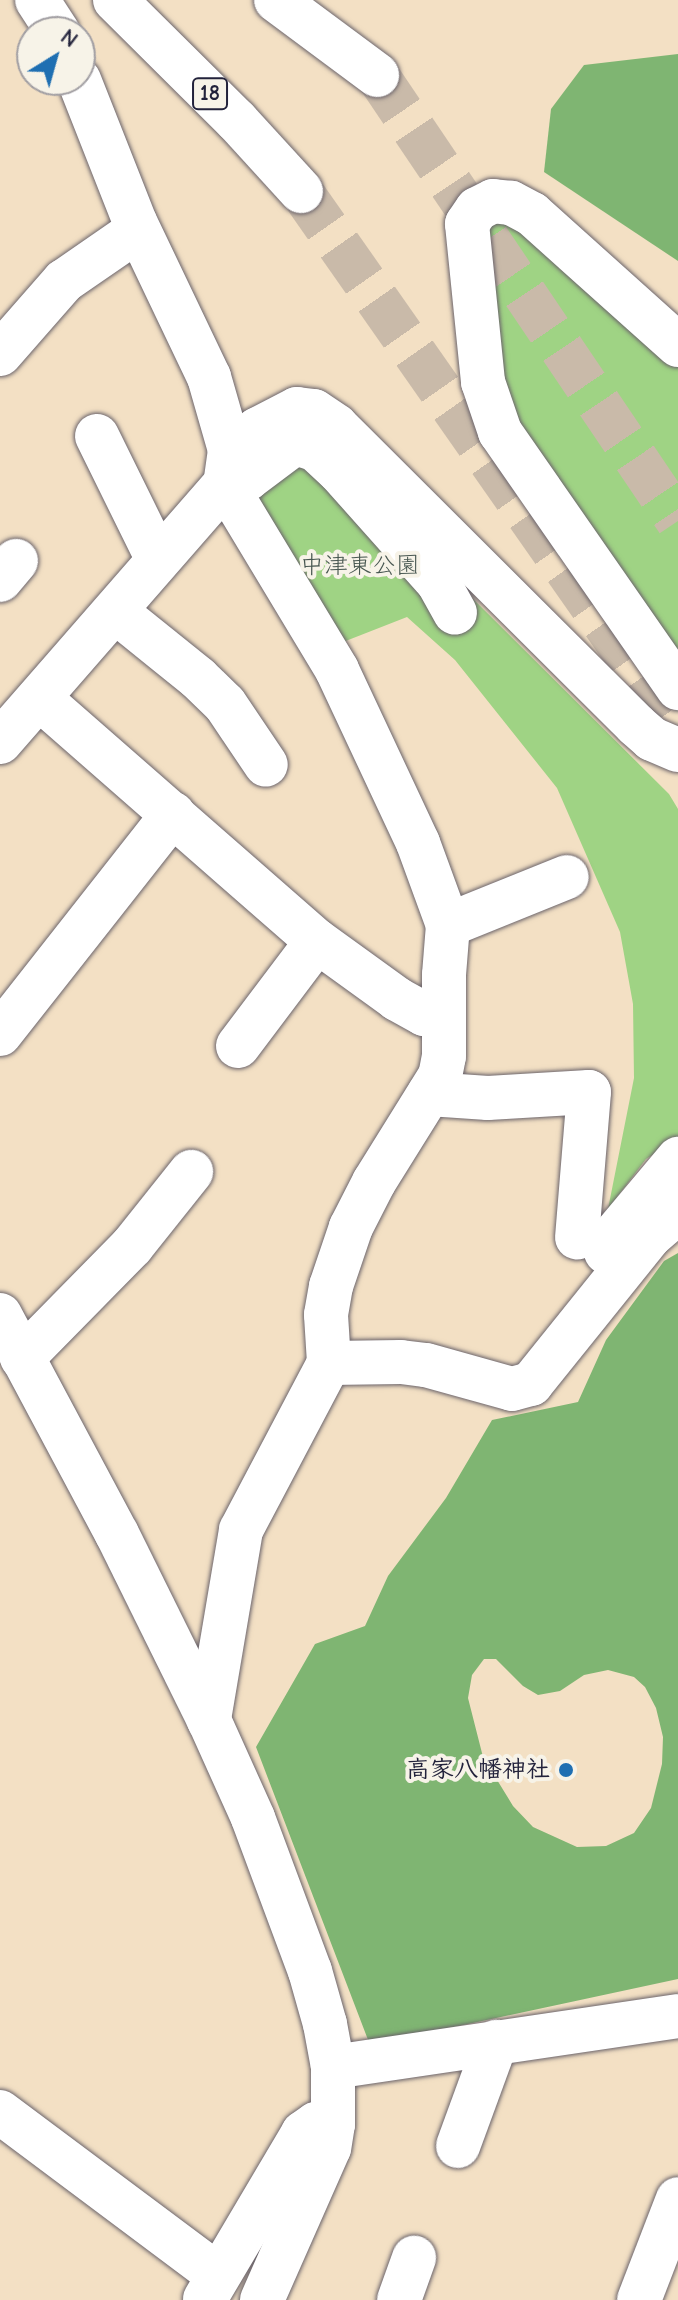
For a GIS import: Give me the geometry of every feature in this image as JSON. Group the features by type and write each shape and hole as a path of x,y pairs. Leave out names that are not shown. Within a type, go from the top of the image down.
{"street":[{"name":"18","path":"115,0 237,121 301,191"},
{"path":"276,0 377,75"},
{"path":"85,96 138,230 209,377 228,467 337,670 418,843 448,925 444,1056 440,1076 374,1182 351,1227 331,1286 326,1315 329,1363 241,1530 209,1720"},
{"path":"678,345 532,214 511,203 493,201 477,209 467,224 483,382 500,432 678,688"},
{"path":"2,349 64,281 138,230"},
{"path":"444,1016 424,1014 397,999 317,941 173,814 14,719 115,611 228,467 297,409 314,411 336,426 636,725 652,739 678,750"},
{"path":"97,436 158,560"},
{"path":"228,467 247,479 295,443 315,449 339,471 438,582 455,613"},
{"path":"115,611 225,704 266,765"},
{"path":"0,1034 173,814"},
{"path":"448,925 567,877"},
{"path":"238,1046 317,941"},
{"path":"429,1094 488,1098 589,1092 577,1238"},
{"path":"601,1294 604,1256 616,1233 678,1159"},
{"path":"22,1358 132,1246 191,1172"},
{"path":"329,1363 401,1362 426,1365 512,1389 531,1384 649,1237 678,1212"},
{"path":"0,1315 117,1534 209,1720 253,1818 310,1971 333,2067 333,2124 320,2174 268,2279 262,2300"},
{"path":"333,2067 678,2016"},
{"path":"458,2146 496,2042"},
{"path":"0,2112 211,2287 303,2133 316,2124 333,2124"},
{"path":"639,2300 678,2199"},
{"path":"399,2300 414,2258"}],"green space":[{"path":"678,54 678,261 544,172 551,109 584,65"},
{"path":"499,211 678,364 678,660 508,421 481,221"},
{"name":"中津東公園","path":"297,457 449,575 669,794 678,809 678,1139 646,1159 608,1209 634,1078 633,1004 620,932 557,788 455,660 407,617 338,644 262,520 257,487"},
{"path":"678,1253 678,1979 370,2045 256,1747 315,1644 365,1626 388,1576 446,1498 492,1420 578,1402 606,1340 664,1261","holes":["484,1659 496,1659 523,1686 538,1695 560,1691 584,1675 608,1670 634,1677 645,1687 656,1708 663,1737 662,1764 651,1808 634,1833 606,1846 577,1847 533,1827 513,1806 483,1757 468,1698 472,1675"]}],"tunnel":[{"path":"377,75 678,521"},
{"path":"301,191 678,729"}],"place":[{"name":"高家八幡神社","path":"566,1770"}]}
